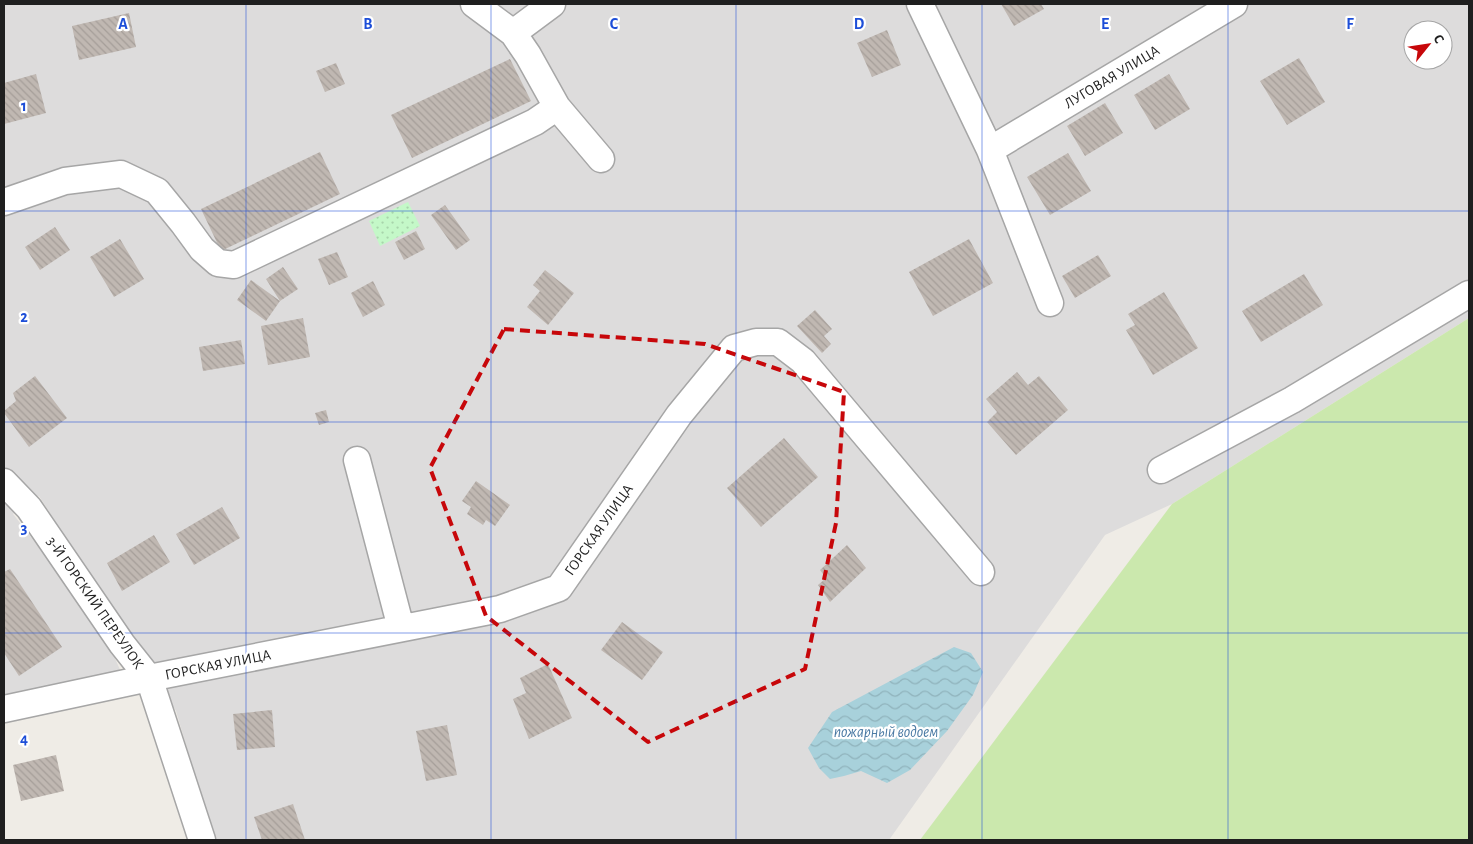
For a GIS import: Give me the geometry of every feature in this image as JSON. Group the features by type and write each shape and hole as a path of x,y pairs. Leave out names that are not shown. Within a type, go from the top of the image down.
{"street":[{"path":"474,4 513,33 528,54 557,107 601,159"},
{"path":"513,33 552,4"},
{"path":"920,4 990,150 1050,303"},
{"name":"ЛУГОВАЯ УЛИЦА","path":"990,150 1234,4"},
{"path":"4,202 65,181 120,174 157,191 202,249 218,263 234,265 536,122 557,107"},
{"path":"1161,470 1292,400 1469,294"},
{"name":"ГОРСКАЯ УЛИЦА","path":"4,709 148,678 500,609 559,588 679,415 734,348 756,342 778,342 803,361 981,572"},
{"path":"357,460 401,628"},
{"name":"3-Й ГОРСКИЙ ПЕРЕУЛОК","path":"4,482 29,508 122,644 148,678 202,840"}],"highlighted area":[{"path":"504,329 705,344 844,392 836,523 805,669 648,742 486,616 430,468"}],"shaded area":[{"path":"4,4 1469,4 1469,318 1172,504 1105,535 889,840 214,840 176,711 39,496 13,514 67,583 113,654 130,692 4,720"}],"green space":[{"path":"408,202 420,226 380,246 369,221"},
{"path":"1469,318 1469,840 920,840 1172,504"}],"water":[{"name":"пожарный водоем","path":"954,647 971,653 983,672 973,695 947,731 910,770 887,783 861,771 830,779 819,768 808,748 832,712"}],"building":[{"path":"1001,4 1041,4 1044,9 1014,26"},
{"path":"129,13 136,47 79,60 72,26"},
{"path":"887,30 901,65 872,77 857,43"},
{"path":"1299,58 1325,102 1287,125 1260,81"},
{"path":"510,59 531,101 412,158 391,115"},
{"path":"336,63 345,84 325,92 316,71"},
{"path":"36,74 46,113 4,124 4,83"},
{"path":"1169,74 1190,109 1155,130 1134,95"},
{"path":"1105,103 1123,133 1085,156 1067,126"},
{"path":"320,152 340,194 221,251 201,209"},
{"path":"1068,153 1091,191 1050,215 1027,177"},
{"path":"445,205 470,240 456,250 431,215"},
{"path":"55,227 70,250 40,270 25,247"},
{"path":"416,231 425,249 404,260 395,242"},
{"path":"120,239 144,279 114,297 90,257"},
{"path":"969,239 993,283 933,316 909,272"},
{"path":"337,252 348,277 329,285 318,259"},
{"path":"1098,255 1111,276 1075,298 1062,276"},
{"path":"283,267 298,289 280,301 266,279"},
{"path":"545,270 574,293 548,325 527,307 540,291 533,285"},
{"path":"1304,274 1323,305 1261,342 1242,311"},
{"path":"251,280 280,301 266,321 237,300"},
{"path":"373,281 385,305 363,317 351,293"},
{"path":"1164,292 1198,348 1153,375 1126,330 1135,325 1128,314"},
{"path":"815,310 832,329 824,336 831,344 822,353 797,326"},
{"path":"303,318 310,357 268,365 261,326"},
{"path":"241,340 245,364 203,371 199,347"},
{"path":"1017,372 1028,385 1039,376 1068,410 1016,455 987,422 997,412 986,399"},
{"path":"35,376 67,418 29,447 4,411 16,401 13,393"},
{"path":"326,410 329,422 319,425 315,413"},
{"path":"784,438 818,477 761,527 727,488"},
{"path":"476,481 510,505 495,526 486,520 483,525 467,514 471,507 462,501"},
{"path":"222,507 240,538 194,565 176,534"},
{"path":"154,535 170,562 122,591 107,563"},
{"path":"847,545 866,568 830,602 818,585 826,578 820,570"},
{"path":"10,569 62,647 19,676 4,653 4,572"},
{"path":"622,622 663,652 642,680 601,650"},
{"path":"548,664 572,718 529,739 513,699 526,693 520,678"},
{"path":"272,710 275,747 237,750 233,714"},
{"path":"447,725 457,775 426,781 416,731"},
{"path":"56,755 64,791 21,801 13,765"},
{"path":"293,804 305,840 262,840 254,817"}]}
